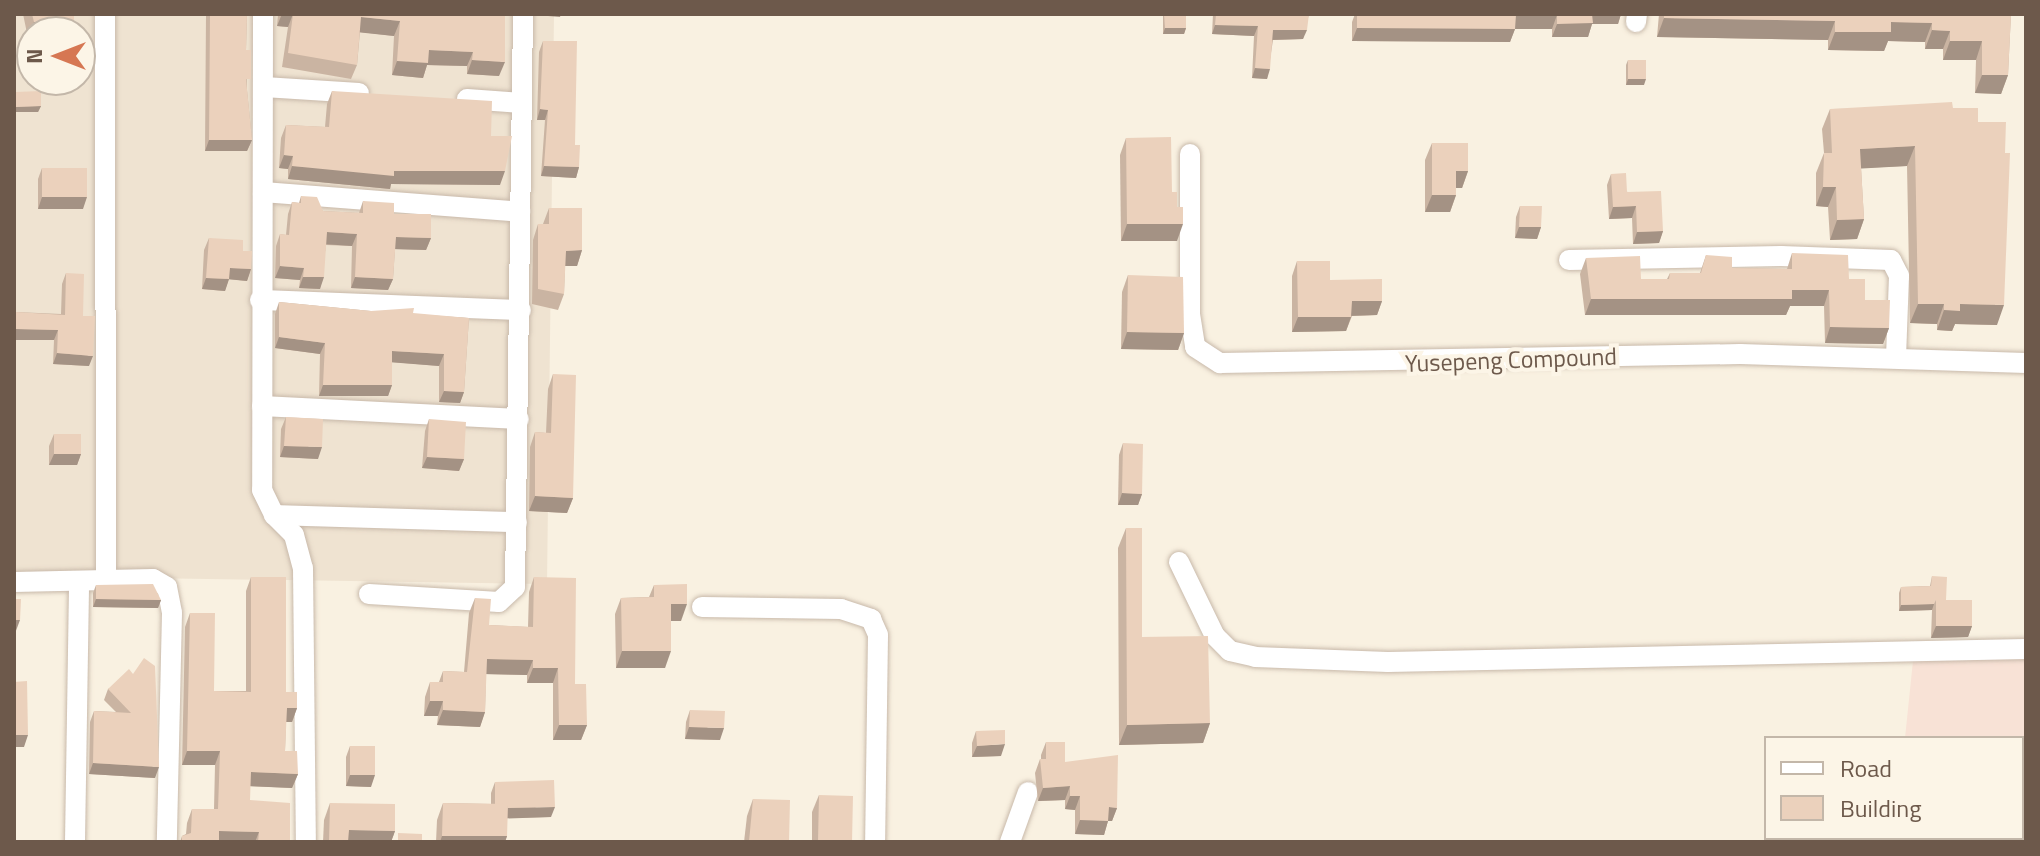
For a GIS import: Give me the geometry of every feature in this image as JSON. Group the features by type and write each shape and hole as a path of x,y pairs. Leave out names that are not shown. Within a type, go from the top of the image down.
{"street":[{"path":"105,14 106,580"},
{"path":"263,14 262,490 274,515 294,535 303,568 306,842"},
{"path":"369,594 499,602 515,587 523,14"},
{"path":"264,87 385,94"},
{"path":"446,98 522,103"},
{"name":"Yusepeng Compound","path":"1190,154 1190,314 1195,347 1220,363 1740,354 2026,363"},
{"path":"263,192 520,212"},
{"path":"1569,260 1781,256 1891,260 1899,276 1896,358"},
{"path":"260,300 521,310"},
{"path":"262,406 519,419"},
{"path":"274,515 517,522"},
{"path":"1179,562 1215,636 1230,651 1255,657 1388,662 2026,649"},
{"path":"14,582 79,583 153,579 162,582 170,594 167,842"},
{"path":"75,842 79,583"},
{"path":"702,607 841,609 871,619 878,635 875,842"},
{"path":"1010,842 1028,792"}],"shaded area":[{"path":"14,14 554,14 547,584 14,576"},
{"path":"1914,651 2026,654 2026,753 2024,736 1905,736"}],"building":[{"path":"32,14 74,14 74,16"},
{"path":"210,14 247,14 246,50 251,50 251,79 246,79 252,140 209,140"},
{"path":"293,14 505,14 505,62 472,60 473,52 429,50 428,63 397,61 400,21 361,17 357,65 288,53"},
{"path":"1164,14 1186,14 1186,28 1165,28"},
{"path":"1216,14 1309,14 1307,30 1273,30 1270,69 1255,68 1258,26 1215,25"},
{"path":"1357,14 1592,14 1593,23 1557,24 1557,15 1516,15 1515,29 1357,28"},
{"path":"1664,14 2011,14 2008,75 1982,75 1982,41 1950,41 1950,31 1932,30 1932,23 1891,22 1891,32 1835,32 1835,21 1664,18"},
{"path":"543,41 577,41 575,145 580,145 579,167 544,166 548,110 540,109"},
{"path":"1628,60 1646,60 1646,79 1628,79"},
{"path":"332,91 492,101 491,136 512,136 505,171 394,171 394,176 292,166 293,156 284,155 286,125 329,127"},
{"path":"16,96 41,96 41,106 16,107"},
{"path":"1952,102 1953,108 1978,108 1978,122 2006,122 2005,153 2010,153 2004,305 1960,304 1960,311 1944,310 1944,304 1918,304 1915,146 1860,149 1864,219 1837,220 1836,187 1823,187 1824,153 1832,153 1830,109"},
{"path":"1171,137 1172,192 1177,192 1177,207 1183,207 1183,224 1127,224 1126,138"},
{"path":"1432,143 1468,143 1468,171 1456,171 1456,195 1432,195"},
{"path":"42,168 87,168 87,197 42,197"},
{"path":"1626,173 1627,192 1661,191 1663,231 1637,232 1636,206 1613,207 1611,174"},
{"path":"301,196 317,197 323,211 363,213 363,201 394,203 394,214 431,214 431,238 396,237 393,279 355,277 357,234 327,232 324,277 303,277 304,268 280,266 280,234 289,235 292,202 301,203"},
{"path":"1520,206 1542,206 1541,227 1519,227"},
{"path":"549,208 582,208 582,250 566,251 564,294 538,289 538,224 549,224"},
{"path":"209,238 243,240 243,251 252,251 251,269 230,268 229,279 206,278"},
{"path":"1792,253 1848,255 1849,279 1865,279 1865,300 1890,300 1889,328 1830,327 1829,290 1792,290 1792,299 1591,299 1586,258 1640,256 1641,279 1669,279 1670,273 1701,273 1706,255 1732,257 1732,268 1792,269"},
{"path":"1297,261 1330,261 1330,280 1382,279 1382,301 1352,301 1351,317 1298,317"},
{"path":"66,273 84,274 83,316 95,316 93,356 57,353 58,330 15,329 16,312 65,315"},
{"path":"1128,275 1183,277 1184,333 1127,332"},
{"path":"279,302 371,311 414,308 413,313 469,318 464,392 444,391 444,354 392,351 392,385 323,385 325,343 279,337"},
{"path":"553,374 576,375 573,498 535,496 535,432 551,433"},
{"path":"286,417 323,419 322,447 284,446"},
{"path":"429,419 466,422 464,459 427,457"},
{"path":"54,434 81,434 81,454 54,454"},
{"path":"1123,443 1143,444 1142,494 1122,493"},
{"path":"1126,528 1142,528 1142,637 1208,636 1210,723 1127,725"},
{"path":"1932,576 1947,577 1946,600 1936,600 1934,604 1901,605 1901,587 1931,586"},
{"path":"251,577 286,577 286,692 297,692 297,708 287,708 285,751 297,751 298,774 251,772 250,800 290,803 290,842 258,842 259,832 219,831 219,842 182,842 182,836 191,833 192,809 218,809 220,751 187,751 190,613 215,613 214,691 251,692"},
{"path":"534,577 576,578 575,684 586,684 587,725 559,725 558,668 533,668 533,660 487,659 485,712 443,710 443,701 430,701 430,682 443,682 443,671 467,672 475,598 491,599 489,625 533,627"},
{"path":"153,584 161,600 96,599 96,585"},
{"path":"687,584 687,604 671,604 671,651 622,651 621,598 654,597 654,585"},
{"path":"14,599 21,599 20,620 14,620"},
{"path":"1936,600 1972,600 1972,626 1936,626"},
{"path":"144,658 155,666 159,767 93,763 94,711 131,713 108,689 129,669 133,674"},
{"path":"27,681 28,735 14,735 14,682"},
{"path":"690,710 725,711 724,728 689,727"},
{"path":"1005,730 1005,744 977,746 976,731"},
{"path":"1046,742 1065,742 1065,762 1118,755 1117,808 1109,807 1108,821 1080,820 1080,796 1070,796 1070,786 1043,788 1040,759 1046,759"},
{"path":"350,746 375,746 375,775 350,775"},
{"path":"554,780 555,807 508,808 508,804 495,804 495,782"},
{"path":"819,795 853,796 852,842 818,842"},
{"path":"753,799 790,800 789,842 749,842"},
{"path":"330,803 395,804 395,831 349,830 348,842 329,842"},
{"path":"443,803 508,804 507,836 442,836"},
{"path":"398,833 422,834 422,842 398,842"}]}
